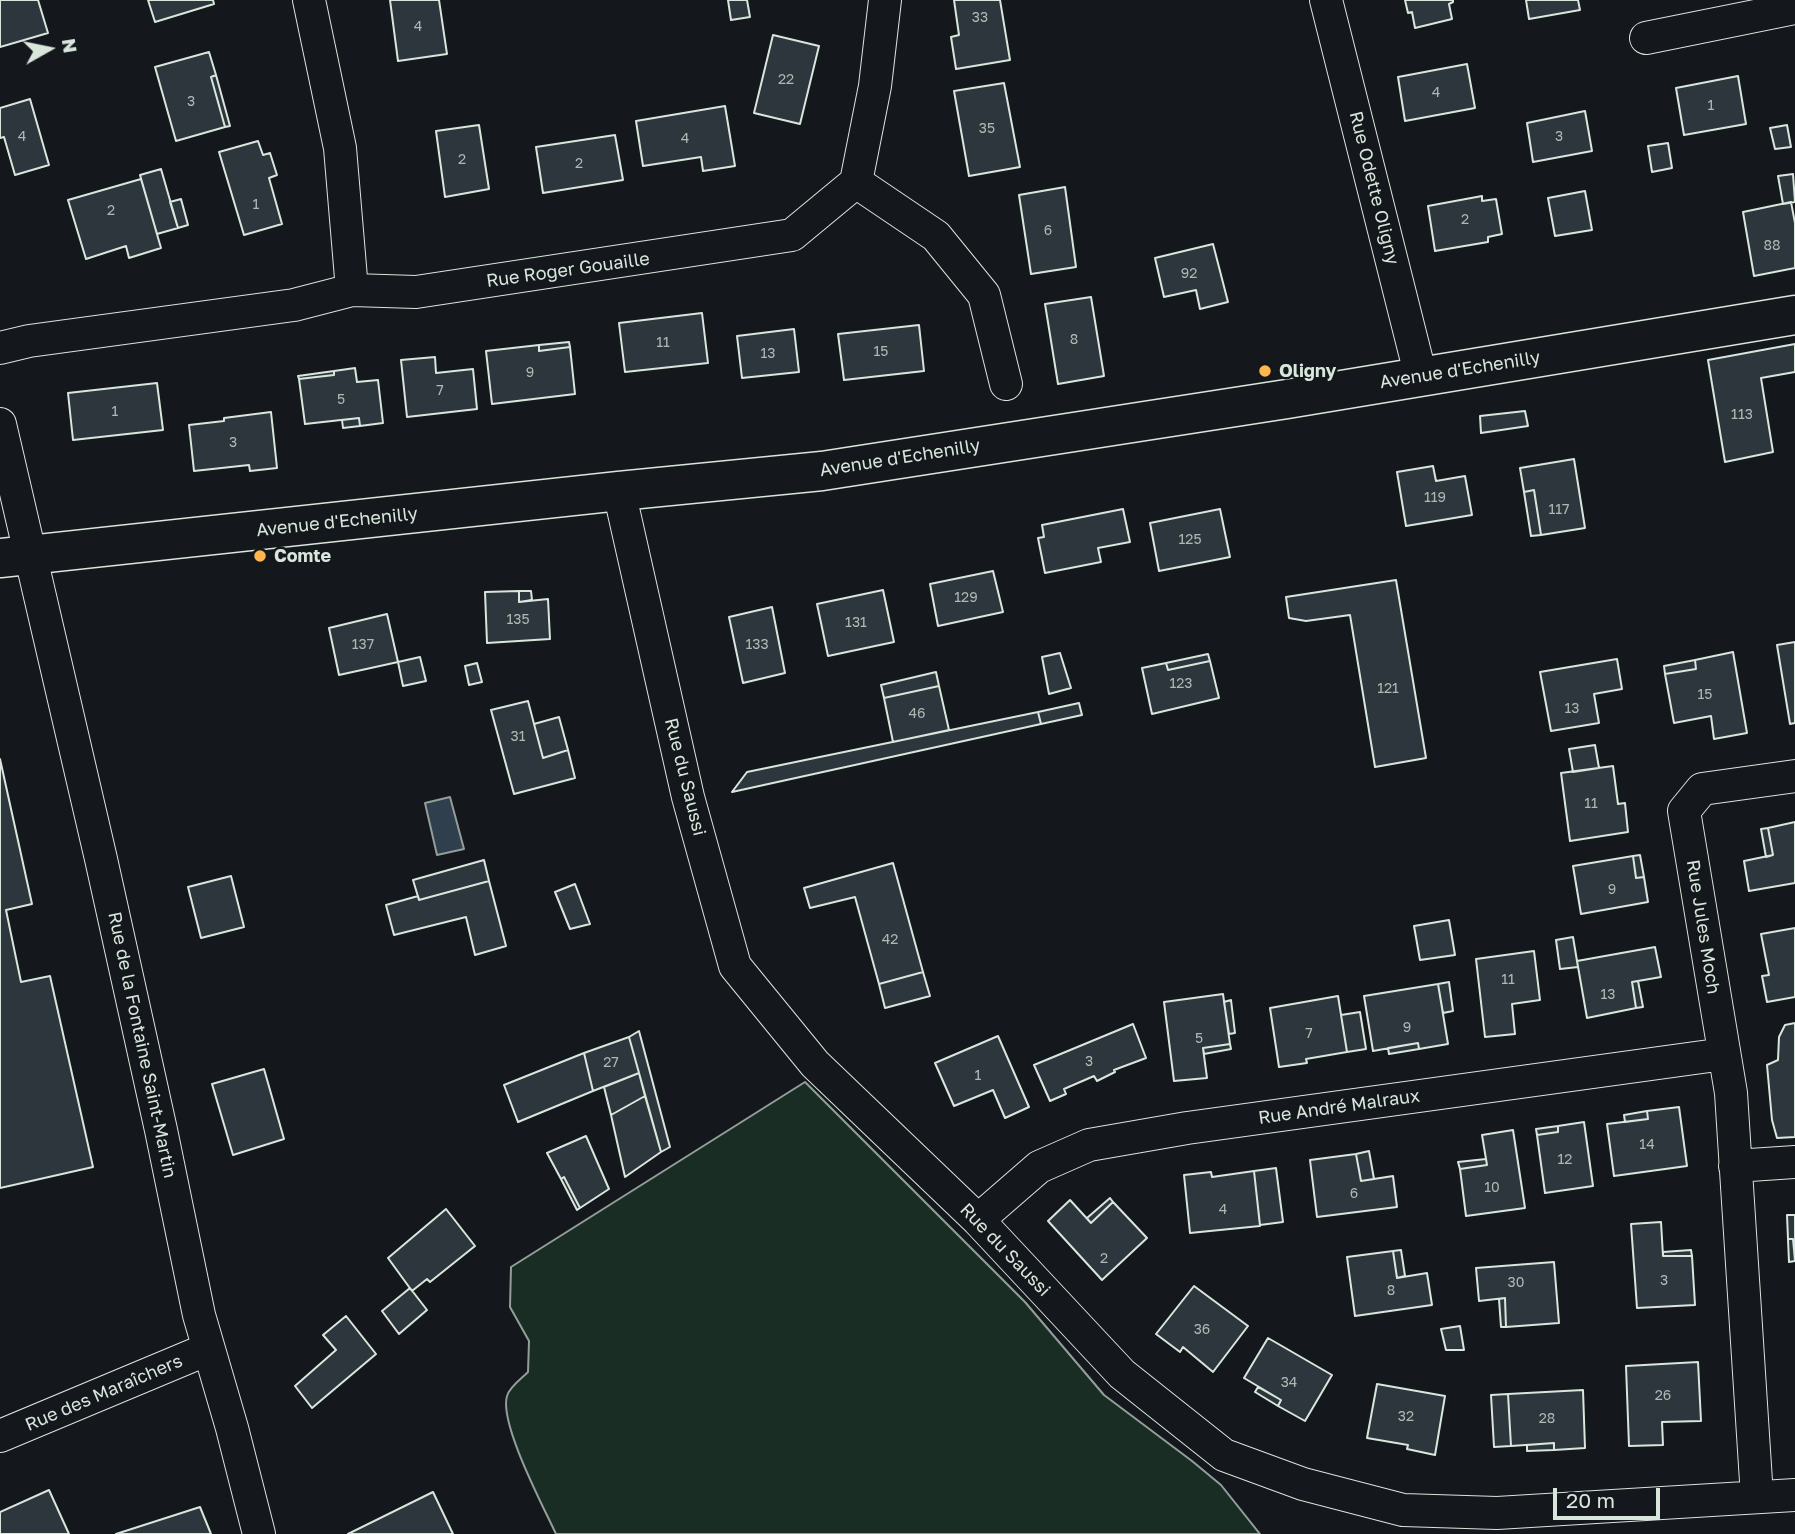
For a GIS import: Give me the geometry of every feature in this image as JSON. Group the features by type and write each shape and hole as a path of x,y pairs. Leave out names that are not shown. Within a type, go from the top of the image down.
{"street":[{"path":"309,0 340,148 352,290"},
{"path":"885,0 875,86 856,182 936,236 984,295 1006,384"},
{"name":"Rue Odette Oligny","path":"1326,0 1421,377"},
{"path":"1646,38 1794,8"},
{"name":"Rue Roger Gouaille","path":"0,348 29,341 294,305 352,290 416,292 792,235 856,182"},
{"name":"Avenue d'Echenilly","path":"15,556 822,471 1795,315"},
{"name":"Rue de la Fontaine Saint-Martin","path":"0,424 15,556 101,859 199,1315 259,1534"},
{"name":"Rue du Saussi","path":"619,491 688,797 735,966 815,1064 978,1220 1122,1374 1223,1455 1303,1484 1403,1510 1611,1520 1757,1497 1795,1495"},
{"name":"Rue Jules Moch","path":"1757,1497 1731,1093 1684,811 1702,789 1795,776"},
{"name":"Rue André Malraux","path":"978,1220 1039,1167 1089,1145 1201,1126 1724,1054"},
{"path":"1735,1166 1795,1162"},
{"name":"Rue des Maraîchers","path":"0,1436 208,1349"}],"green space":[{"path":"805,1082 1025,1302 1104,1395 1221,1485 1260,1534 556,1534 524,1465 506,1409 508,1393 528,1372 529,1341 510,1307 511,1267"}],"water":[{"path":"450,797 464,849 437,855 425,803"}],"building":[{"path":"0,0 38,0 48,33 0,47"},
{"path":"148,0 213,0 214,4 155,22"},
{"path":"390,0 439,0 447,54 398,61"},
{"path":"728,0 747,0 750,17 731,20"},
{"path":"954,0 1000,0 1010,60 956,69 951,37 959,35"},
{"path":"1405,0 1453,0 1449,4 1452,19 1415,28 1412,12 1408,13"},
{"path":"1526,0 1578,0 1580,10 1529,19"},
{"path":"773,35 819,46 800,124 754,113"},
{"path":"209,52 216,75 211,77 225,127 176,141 155,67"},
{"path":"1467,64 1475,108 1405,121 1398,77"},
{"path":"216,75 230,126 225,127 211,77"},
{"path":"1738,76 1746,124 1684,135 1676,88"},
{"path":"1004,83 1020,167 969,176 954,91"},
{"path":"30,99 49,165 15,175 4,137 0,138 0,108"},
{"path":"725,106 735,166 703,171 701,157 643,166 636,121"},
{"path":"1585,111 1592,151 1533,162 1527,123"},
{"path":"479,125 489,189 445,197 436,131"},
{"path":"1787,125 1791,147 1775,149 1770,128"},
{"path":"615,135 623,180 543,193 536,147"},
{"path":"258,141 263,155 270,153 277,175 269,178 282,224 244,235 219,152"},
{"path":"1668,143 1672,168 1652,172 1648,146"},
{"path":"161,169 178,228 157,234 140,175"},
{"path":"1793,174 1795,202 1783,204 1778,176"},
{"path":"141,179 161,248 129,258 126,246 86,259 68,200"},
{"path":"1065,187 1076,267 1031,274 1019,195"},
{"path":"1585,191 1592,230 1555,236 1548,198"},
{"path":"1482,196 1482,201 1496,199 1502,234 1488,237 1488,242 1435,251 1428,206"},
{"path":"181,199 188,225 178,228 170,202"},
{"path":"1791,202 1795,223 1795,268 1754,276 1743,212"},
{"path":"1213,244 1228,302 1200,309 1196,290 1164,297 1155,258"},
{"path":"1091,297 1104,376 1058,384 1045,304"},
{"path":"702,313 708,363 625,372 619,323"},
{"path":"919,325 924,371 844,380 838,334"},
{"path":"794,329 799,372 742,378 737,336"},
{"path":"569,342 570,347 539,351 539,345"},
{"path":"1795,344 1795,372 1761,378 1773,452 1725,462 1708,360"},
{"path":"539,345 539,351 570,347 575,394 492,404 486,351"},
{"path":"435,357 436,373 473,369 477,409 407,417 401,360"},
{"path":"355,368 357,382 378,380 383,423 360,426 359,418 305,424 299,379 334,375 334,371"},
{"path":"334,371 334,375 299,379 298,376"},
{"path":"157,383 163,430 73,440 68,393"},
{"path":"1525,411 1528,426 1481,433 1480,416"},
{"path":"271,412 277,468 250,471 249,465 194,471 189,425"},
{"path":"359,418 360,426 343,428 342,420"},
{"path":"1574,459 1585,528 1541,535 1534,490 1524,492 1520,468"},
{"path":"1433,466 1436,481 1465,476 1472,515 1406,526 1397,472"},
{"path":"1534,490 1541,535 1531,536 1524,492"},
{"path":"1123,509 1130,542 1098,548 1101,562 1045,573 1038,538 1044,537 1042,525"},
{"path":"1220,509 1230,557 1159,571 1150,523"},
{"path":"993,571 1003,612 938,626 930,584"},
{"path":"1396,580 1426,758 1375,767 1350,615 1306,621 1289,618 1286,597"},
{"path":"883,590 894,642 828,656 817,604"},
{"path":"519,591 531,591 532,600 519,602"},
{"path":"519,591 519,602 548,599 550,639 487,643 485,592"},
{"path":"772,607 785,673 743,683 729,617"},
{"path":"387,614 398,662 339,675 329,628"},
{"path":"1795,642 1795,723 1790,724 1777,645"},
{"path":"1733,652 1747,733 1714,739 1711,716 1674,723 1665,674 1696,669 1695,660"},
{"path":"1060,653 1071,688 1049,694 1042,657"},
{"path":"1208,654 1210,661 1168,670 1166,663"},
{"path":"420,657 426,681 403,686 398,662"},
{"path":"1617,659 1622,689 1594,694 1599,723 1551,731 1540,672"},
{"path":"1695,660 1696,669 1665,674 1664,666"},
{"path":"1210,661 1219,698 1152,714 1142,668 1166,663 1168,670"},
{"path":"477,663 482,682 469,685 465,666"},
{"path":"936,672 939,686 884,698 881,685"},
{"path":"939,686 949,730 893,742 884,698"},
{"path":"528,701 543,758 568,750 575,778 514,794 491,710"},
{"path":"1079,703 1082,715 1041,724 1038,712"},
{"path":"1038,712 1041,724 732,792 747,772"},
{"path":"559,717 568,750 543,758 534,724"},
{"path":"1595,745 1599,768 1573,772 1569,749"},
{"path":"0,759 32,904 6,910 21,982 50,976 93,1167 0,1188"},
{"path":"1613,766 1618,804 1625,803 1628,832 1570,841 1561,773"},
{"path":"1795,822 1795,883 1749,891 1744,861 1773,855 1768,828"},
{"path":"1768,828 1773,855 1766,857 1761,829"},
{"path":"1640,855 1644,877 1636,878 1633,856"},
{"path":"1633,856 1636,878 1644,877 1648,902 1581,914 1573,866"},
{"path":"484,860 489,881 419,900 413,880"},
{"path":"893,863 923,972 879,984 855,897 810,908 804,888"},
{"path":"231,876 244,927 201,938 188,887"},
{"path":"489,881 506,946 475,955 466,917 394,935 386,905 418,896 419,900"},
{"path":"575,884 590,924 570,929 555,892"},
{"path":"1449,920 1455,955 1420,960 1414,926"},
{"path":"1795,928 1795,997 1767,1002 1762,976 1769,975 1761,934"},
{"path":"1573,937 1578,967 1560,969 1556,940"},
{"path":"1655,947 1661,977 1632,982 1636,1008 1587,1018 1577,961"},
{"path":"1534,951 1540,1000 1512,1004 1515,1034 1485,1037 1476,959"},
{"path":"923,972 930,996 885,1008 879,984"},
{"path":"1638,981 1643,1007 1636,1008 1632,982"},
{"path":"1449,982 1453,1011 1443,1013 1438,984"},
{"path":"1438,984 1448,1044 1419,1049 1418,1043 1373,1051 1364,996"},
{"path":"1223,994 1230,1044 1203,1048 1207,1078 1174,1081 1164,1002"},
{"path":"1338,996 1347,1052 1306,1059 1307,1063 1279,1067 1270,1008"},
{"path":"1231,1000 1235,1033 1229,1034 1224,1002"},
{"path":"1360,1012 1366,1049 1347,1052 1341,1015"},
{"path":"1795,1023 1795,1137 1777,1138 1772,1120 1767,1065 1778,1060 1779,1037 1785,1025"},
{"path":"1133,1024 1146,1058 1114,1070 1115,1072 1097,1081 1094,1076 1064,1089 1066,1094 1050,1101 1034,1065"},
{"path":"639,1031 670,1147 661,1152 629,1037"},
{"path":"998,1036 1029,1107 1005,1118 993,1090 954,1106 935,1063"},
{"path":"629,1037 639,1073 593,1091 584,1053"},
{"path":"1418,1043 1419,1049 1389,1054 1388,1048"},
{"path":"1230,1044 1231,1049 1204,1054 1203,1048"},
{"path":"584,1053 593,1091 518,1122 504,1085"},
{"path":"264,1069 284,1139 233,1155 212,1084"},
{"path":"639,1073 645,1096 611,1115 604,1087"},
{"path":"645,1096 661,1152 625,1177 611,1115"},
{"path":"1679,1107 1687,1166 1614,1176 1607,1124 1648,1119 1647,1111"},
{"path":"1647,1111 1648,1119 1625,1122 1624,1115"},
{"path":"1584,1122 1593,1186 1545,1193 1537,1135 1558,1132 1558,1126"},
{"path":"1558,1126 1558,1132 1537,1135 1536,1129"},
{"path":"1513,1130 1525,1208 1466,1216 1460,1169 1487,1165 1482,1135"},
{"path":"586,1136 609,1189 580,1208 564,1177 561,1179 547,1153"},
{"path":"1369,1151 1374,1179 1361,1181 1356,1154"},
{"path":"1356,1154 1361,1181 1393,1176 1397,1207 1317,1217 1310,1160"},
{"path":"1486,1159 1487,1165 1460,1169 1458,1162"},
{"path":"1276,1168 1283,1222 1260,1225 1254,1171"},
{"path":"1254,1171 1260,1226 1190,1233 1184,1175 1211,1172 1212,1177"},
{"path":"564,1177 580,1208 577,1210 561,1179"},
{"path":"1110,1198 1113,1202 1091,1223 1087,1218"},
{"path":"1070,1200 1091,1223 1113,1202 1147,1238 1102,1280 1048,1221"},
{"path":"446,1209 475,1246 430,1282 427,1279 412,1291 388,1258"},
{"path":"1787,1215 1795,1215 1795,1261 1793,1239 1788,1239"},
{"path":"1661,1222 1663,1256 1692,1256 1695,1305 1637,1308 1631,1224"},
{"path":"1788,1239 1793,1239 1795,1261 1789,1262"},
{"path":"1401,1250 1405,1276 1397,1278 1393,1251"},
{"path":"1691,1250 1692,1256 1663,1256 1663,1252"},
{"path":"1393,1251 1397,1278 1427,1273 1432,1305 1355,1316 1347,1257"},
{"path":"1554,1262 1559,1323 1506,1327 1505,1298 1479,1301 1476,1268"},
{"path":"1194,1286 1248,1326 1213,1372 1183,1347 1180,1352 1156,1334"},
{"path":"410,1288 427,1310 399,1334 382,1311"},
{"path":"1505,1298 1506,1327 1501,1327 1499,1299"},
{"path":"346,1316 376,1354 312,1408 295,1386 336,1350 323,1335"},
{"path":"1460,1326 1464,1350 1446,1350 1441,1329"},
{"path":"1268,1338 1332,1375 1305,1421 1278,1406 1281,1400 1244,1378"},
{"path":"1698,1362 1701,1421 1662,1422 1663,1445 1629,1446 1626,1366"},
{"path":"1377,1384 1445,1396 1435,1455 1407,1449 1408,1445 1367,1438"},
{"path":"1258,1387 1281,1400 1278,1406 1255,1392"},
{"path":"1583,1390 1585,1448 1554,1450 1554,1443 1511,1446 1508,1394"},
{"path":"1508,1394 1511,1446 1494,1447 1491,1395"},
{"path":"1554,1443 1554,1450 1527,1451 1527,1445"},
{"path":"49,1490 69,1534 0,1534 0,1512"},
{"path":"433,1492 453,1534 348,1534"},
{"path":"200,1507 211,1534 116,1534"}],"place":[{"name":"Oligny","path":"1265,371"},
{"name":"Comte","path":"260,556"}]}
